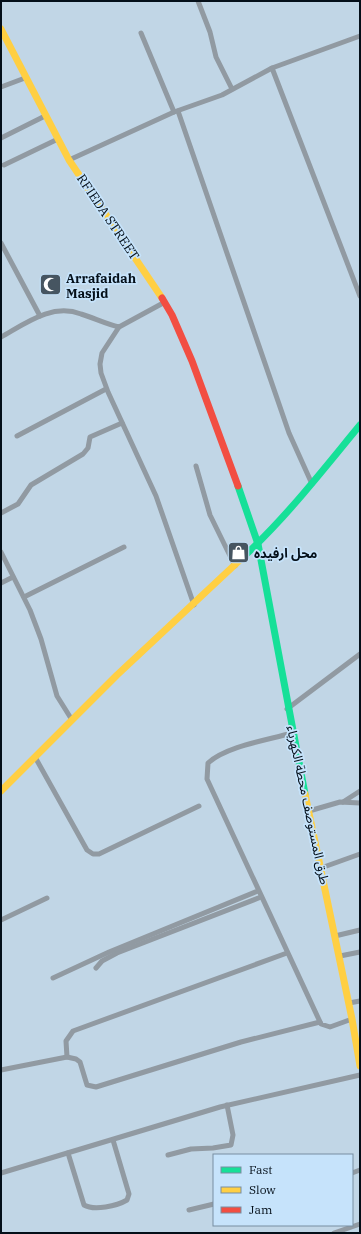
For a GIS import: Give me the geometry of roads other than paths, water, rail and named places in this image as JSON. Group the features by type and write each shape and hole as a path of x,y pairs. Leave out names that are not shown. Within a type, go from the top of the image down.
{"street":[{"path":"198,1 210,32 216,57 232,89"},
{"name":"RFIEDA STREET","path":"1,29 25,78 69,160 165,302 192,361 258,544"},
{"path":"141,33 176,112 235,270 289,433 312,484"},
{"path":"69,160 176,112 222,95 272,68 360,36"},
{"path":"272,68 360,296"},
{"path":"1,87 25,78"},
{"path":"1,138 46,116"},
{"path":"4,165 58,139"},
{"path":"1,243 40,316"},
{"path":"165,302 120,327 106,345 100,364 106,389 156,496 194,605"},
{"path":"1,337 40,316 56,310 68,310 120,327"},
{"path":"17,436 106,389"},
{"path":"1,513 18,504 31,485 86,452 90,437 122,423"},
{"path":"1,791 117,675 258,544 312,484 360,425"},
{"path":"196,466 210,515 235,566"},
{"name":"طرق المستوصف محطة الكهرباء","path":"258,544 274,624 287,709 352,1019 357,1029 360,1066"},
{"path":"24,597 124,547"},
{"path":"1,552 24,597 41,639 57,696 72,720"},
{"path":"1,583 13,577"},
{"path":"287,709 360,654"},
{"path":"292,733 222,754 208,763 206,769 207,779 212,794 320,1022 325,1026 330,1027 352,1019"},
{"path":"35,756 87,850 93,854 99,854 199,806"},
{"path":"343,802 360,791"},
{"path":"309,811 343,802 360,802"},
{"path":"321,868 360,854"},
{"path":"53,978 109,952 258,891"},
{"path":"96,968 102,961 117,953 261,897"},
{"path":"1,920 48,898"},
{"path":"335,936 360,930"},
{"path":"340,956 360,952"},
{"path":"68,1057 66,1041 73,1031 287,954"},
{"path":"349,1003 360,1001"},
{"path":"1,1070 68,1057 80,1062 87,1085 96,1087 241,1042 320,1022"},
{"path":"1,1173 227,1105 360,1075"},
{"path":"168,1155 191,1149 213,1148 231,1144 233,1135 227,1105"},
{"path":"68,1153 84,1204 93,1208 117,1204 127,1200 129,1194 112,1140"},
{"path":"189,1210 213,1204"},
{"path":"334,1233 360,1224"}],"place":[{"name":"Arrafaidah Masjid","path":"50,285"},
{"name":"محل ارفيده","path":"238,553"}]}
